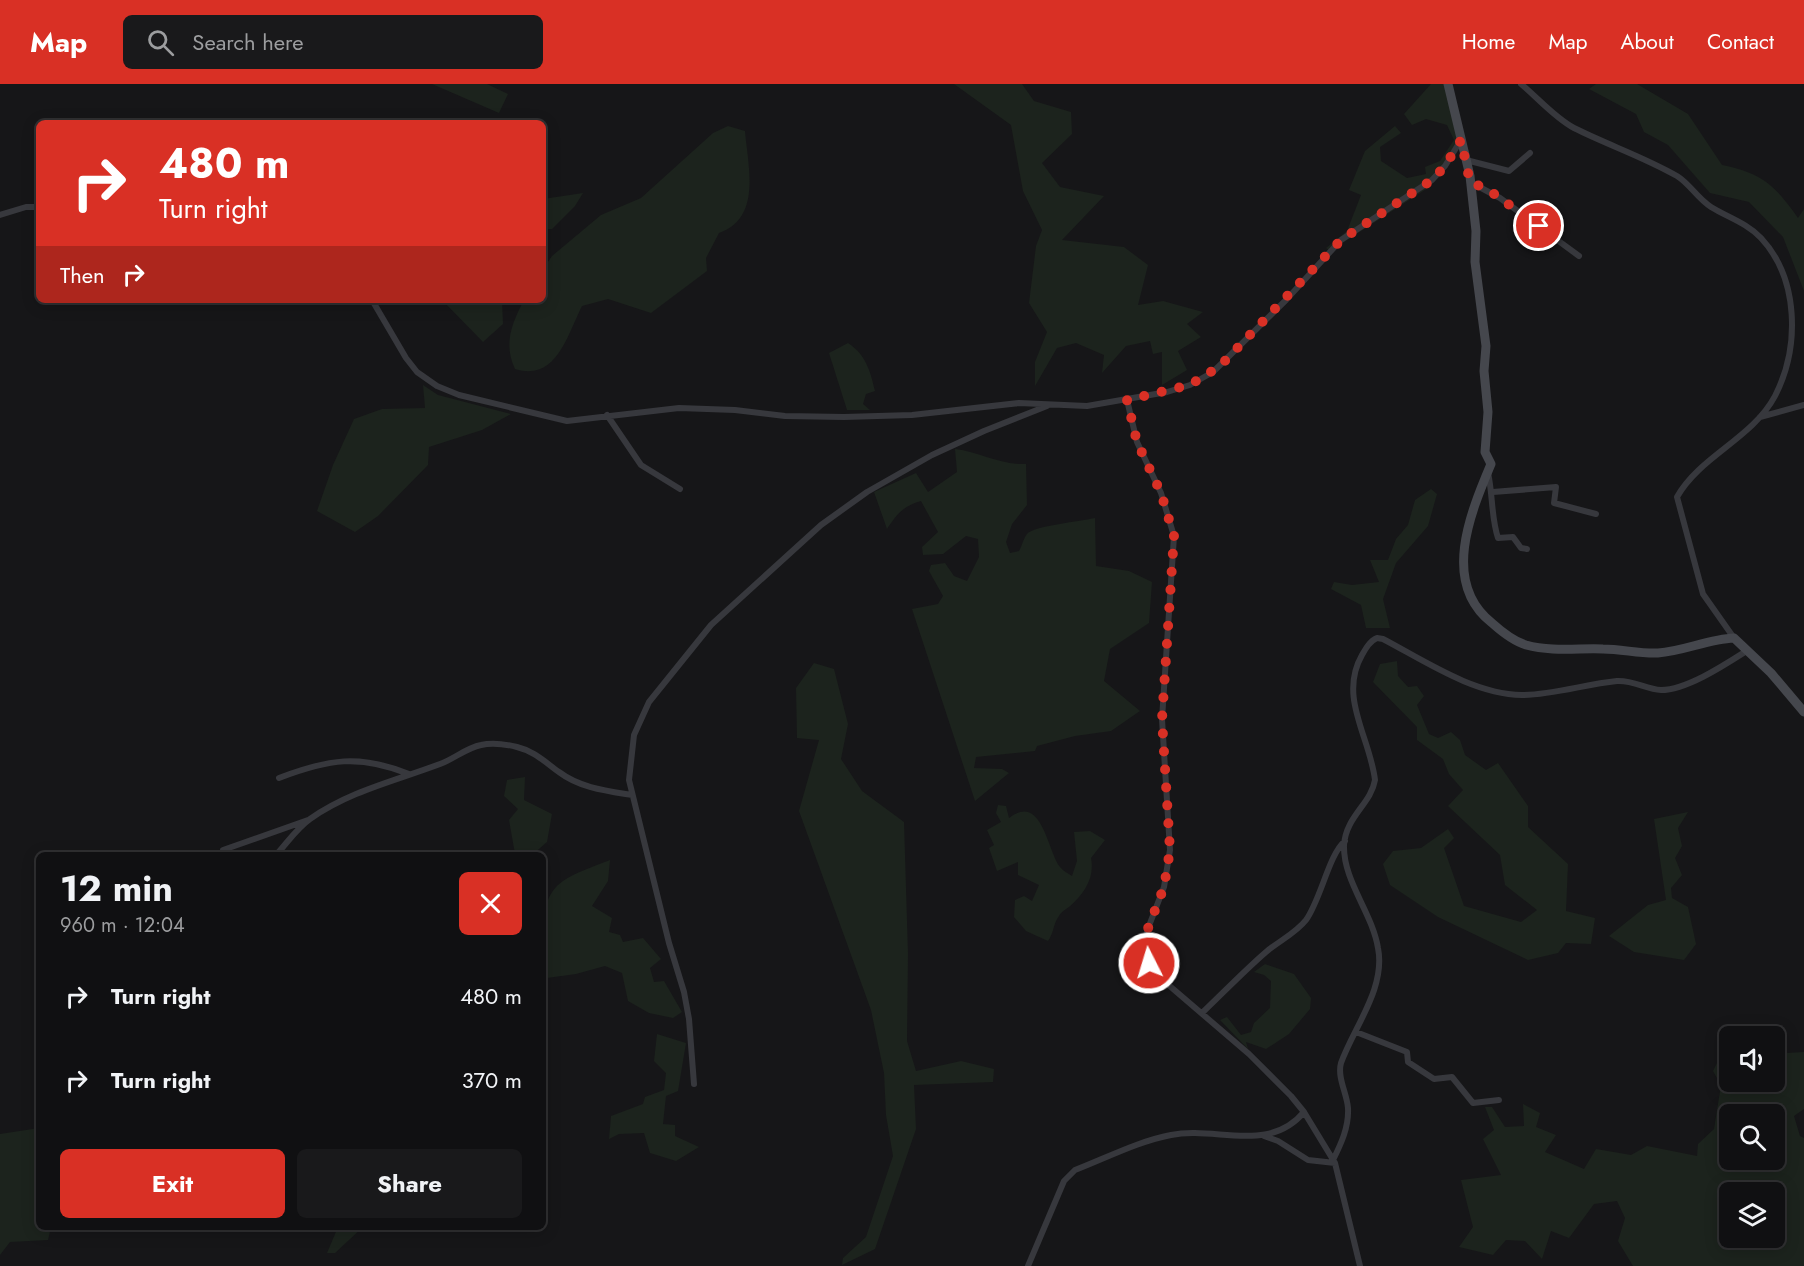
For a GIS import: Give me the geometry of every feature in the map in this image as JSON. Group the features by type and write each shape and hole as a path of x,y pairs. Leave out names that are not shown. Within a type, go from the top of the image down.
{"street":[{"path":"1448,84 1470,182 1476,231 1475,262 1486,346 1484,371 1488,412 1485,452 1491,464 1472,515 1462,572 1472,603 1501,631 1525,645 1545,648 1603,649 1644,653 1671,651 1734,638"},
{"path":"1521,84 1573,127 1632,152 1679,177 1711,207 1754,232 1776,258 1790,298 1792,329 1789,352 1776,394 1760,417 1694,476 1677,497 1702,594 1734,638 1748,650 1804,712"},
{"path":"374,303 406,358 417,372 437,386 459,395 567,421 688,408 735,410 785,416 889,416 1019,403 1087,406 1127,400 1190,385 1220,366 1341,240 1432,180 1445,166 1461,140"},
{"path":"1466,160 1509,171 1530,153"},
{"path":"1470,182 1500,198 1579,256"},
{"path":"0,215 26,207 36,207"},
{"path":"1127,400 1137,442 1161,493 1174,536 1162,719 1170,850 1164,887 1147,931 1145,947 1153,970 1249,1054 1304,1112 1334,1162 1360,1266"},
{"path":"694,1084 690,1019 632,795 629,768 631,752 644,710 698,641 732,605 763,581 821,525 867,492 956,444 1051,404"},
{"path":"1760,417 1804,405"},
{"path":"607,416 641,465 681,489"},
{"path":"1488,473 1493,492 1493,523 1498,538 1513,537 1521,548 1527,549"},
{"path":"1493,492 1556,487 1554,503 1596,514"},
{"path":"1334,1162 1348,1118 1341,1064 1356,1032 1380,963 1372,928 1346,867 1345,841 1351,820 1374,787 1373,770 1357,720 1352,690 1358,662 1369,644 1377,638 1463,680 1497,691 1522,695 1623,681 1659,690 1670,689 1716,670 1748,650"},
{"path":"223,850 309,820 369,787 444,762 478,746 502,744 533,752 560,773 584,784 603,791 632,795"},
{"path":"279,778 317,764 344,761 381,763 410,774"},
{"path":"279,852 309,820"},
{"path":"1202,1013 1267,951 1307,919 1327,878 1333,856 1345,841"},
{"path":"1356,1032 1407,1052 1408,1062 1434,1079 1452,1077 1473,1103 1499,1100"},
{"path":"1264,1136 1288,1126 1304,1112"},
{"path":"1028,1266 1064,1181 1075,1170 1172,1135 1264,1136 1278,1141 1308,1160 1334,1162"}],"shaded area":[{"path":"432,84 487,84 508,94 499,113"},
{"path":"954,84 1022,84 1034,101 1071,112 1072,134 1042,163 1060,187 1104,196 1062,240 1124,247 1148,265 1138,305 1163,301 1203,312 1187,324 1201,337 1178,351 1187,370 1162,385 1162,352 1153,354 1150,341 1126,346 1102,373 1104,355 1076,343 1057,348 1035,386 1035,362 1047,332 1029,303 1036,246 1042,230 1023,191 1011,125"},
{"path":"1431,84 1446,84 1460,137 1457,150 1431,186 1330,251 1326,248 1347,231 1361,195 1349,190 1365,151 1395,126 1401,133 1380,147 1381,161 1407,178 1426,174 1425,167 1440,161 1454,140 1447,125 1426,119 1412,125 1404,114"},
{"path":"1596,84 1637,84 1688,114 1722,165 1748,172 1766,182 1782,197 1798,218 1804,209 1804,291 1783,237 1749,202 1710,193 1668,145 1644,132 1636,114 1589,89"},
{"path":"728,126 745,131 749,190 742,216 733,226 719,233 706,258 707,271 651,313 608,299 582,306 565,343 550,363 541,369 529,371 515,369 511,360 510,334 523,303 546,303 546,265 552,256 601,215 641,198 713,133"},
{"path":"583,193 575,206 552,229 546,229 546,199"},
{"path":"445,303 502,303 503,324 483,342"},
{"path":"848,343 863,358 871,376 875,391 866,394 863,404 870,410 847,410 829,353"},
{"path":"423,385 438,395 511,414 482,430 429,447 428,465 378,516 355,532 317,511 333,465 354,419 382,409 425,408"},
{"path":"955,449 1007,462 1026,464 1027,505 1012,524 1006,542 1010,553 1019,551 1026,535 1031,531 1095,518 1096,566 1129,571 1152,582 1149,623 1110,649 1104,681 1140,711 1111,731 1075,736 1037,746 1035,751 976,757 974,768 1002,769 1009,773 975,801 912,609 938,604 943,596 929,571 931,565 945,563 954,576 967,581 979,557 978,539 966,536 943,554 923,555 922,547 938,532 921,501 901,511 887,529 874,492 916,473 928,492 957,472"},
{"path":"1431,489 1437,494 1428,526 1396,563 1383,599 1390,628 1366,628 1361,605 1331,589 1334,582 1352,585 1379,582 1370,560 1388,560 1396,539 1408,525 1415,500"},
{"path":"1397,661 1398,676 1408,687 1417,686 1424,696 1417,705 1429,734 1438,738 1451,732 1460,740 1465,755 1486,770 1498,763 1528,806 1528,827 1568,864 1566,911 1595,918 1591,944 1566,943 1558,953 1528,960 1438,917 1390,885 1383,864 1393,851 1421,848 1448,829 1454,838 1444,848 1464,906 1521,922 1537,910 1505,885 1500,855 1448,806 1463,790 1449,774 1443,759 1417,740 1417,727 1373,682 1380,664"},
{"path":"814,663 834,669 848,724 841,759 862,791 904,822 908,954 907,1041 916,1071 961,1061 994,1069 993,1082 914,1085 916,1129 875,1249 842,1265 843,1258 866,1237 893,1156 886,1115 884,1073 871,1010 799,811 819,740 797,738 796,688"},
{"path":"525,777 524,800 552,814 547,842 535,852 515,852 509,820 518,809 504,796 507,780"},
{"path":"998,805 1006,806 1009,818 1020,812 1029,812 1036,818 1042,826 1055,859 1064,871 1072,876 1077,861 1074,832 1090,831 1105,840 1091,858 1090,879 1084,891 1060,915 1048,941 1026,931 1014,917 1015,900 1024,896 1032,901 1039,885 1018,875 1018,862 997,871 989,848 994,845 987,830 1001,822 996,813"},
{"path":"1688,812 1678,828 1682,846 1675,858 1682,875 1671,888 1672,898 1688,907 1696,944 1684,960 1634,952 1609,936 1648,905 1666,900 1654,819"},
{"path":"610,860 608,881 592,906 612,918 609,932 620,935 623,942 643,938 661,959 650,968 654,982 664,981 682,1012 673,1018 649,1013 628,1001 622,973 605,966 576,974 547,978 546,906 554,889 580,872"},
{"path":"1265,964 1294,974 1311,998 1310,1009 1289,1034 1266,1049 1246,1042 1248,1049 1220,1020 1227,1017 1241,1035 1251,1032 1254,1023 1270,1008 1271,981 1264,975 1254,972"},
{"path":"657,1034 686,1043 678,1091 666,1096 663,1124 675,1125 675,1136 699,1147 676,1161 650,1153 644,1133 619,1134 609,1139 611,1116 643,1104 645,1097 664,1090 666,1073 654,1061"},
{"path":"1804,1052 1804,1109 1794,1116 1800,1136 1804,1138 1804,1266 1633,1266 1618,1241 1625,1218 1617,1201 1594,1204 1569,1238 1551,1231 1542,1259 1525,1241 1506,1240 1493,1255 1459,1247 1473,1227 1461,1180 1501,1175 1483,1139 1494,1130 1485,1107 1492,1107 1505,1127 1524,1126 1523,1104 1540,1113 1536,1127 1556,1135 1545,1152 1584,1169 1596,1149 1631,1155 1647,1146 1697,1156 1698,1144 1714,1129 1720,1092 1785,1092 1786,1053"},
{"path":"1719,1059 1719,1082 1713,1071"},
{"path":"36,1128 36,1230 50,1230 48,1240 10,1242 0,1255 0,1134"},
{"path":"337,1230 360,1230 335,1253 327,1253"}],"route":[{"path":"1149,963 1145,947 1147,931 1164,887 1170,850 1162,719 1174,536 1161,493 1137,442 1127,400 1190,385 1220,366 1245,343 1341,240 1432,180 1445,166 1461,140 1470,182 1487,189 1539,226"}]}
